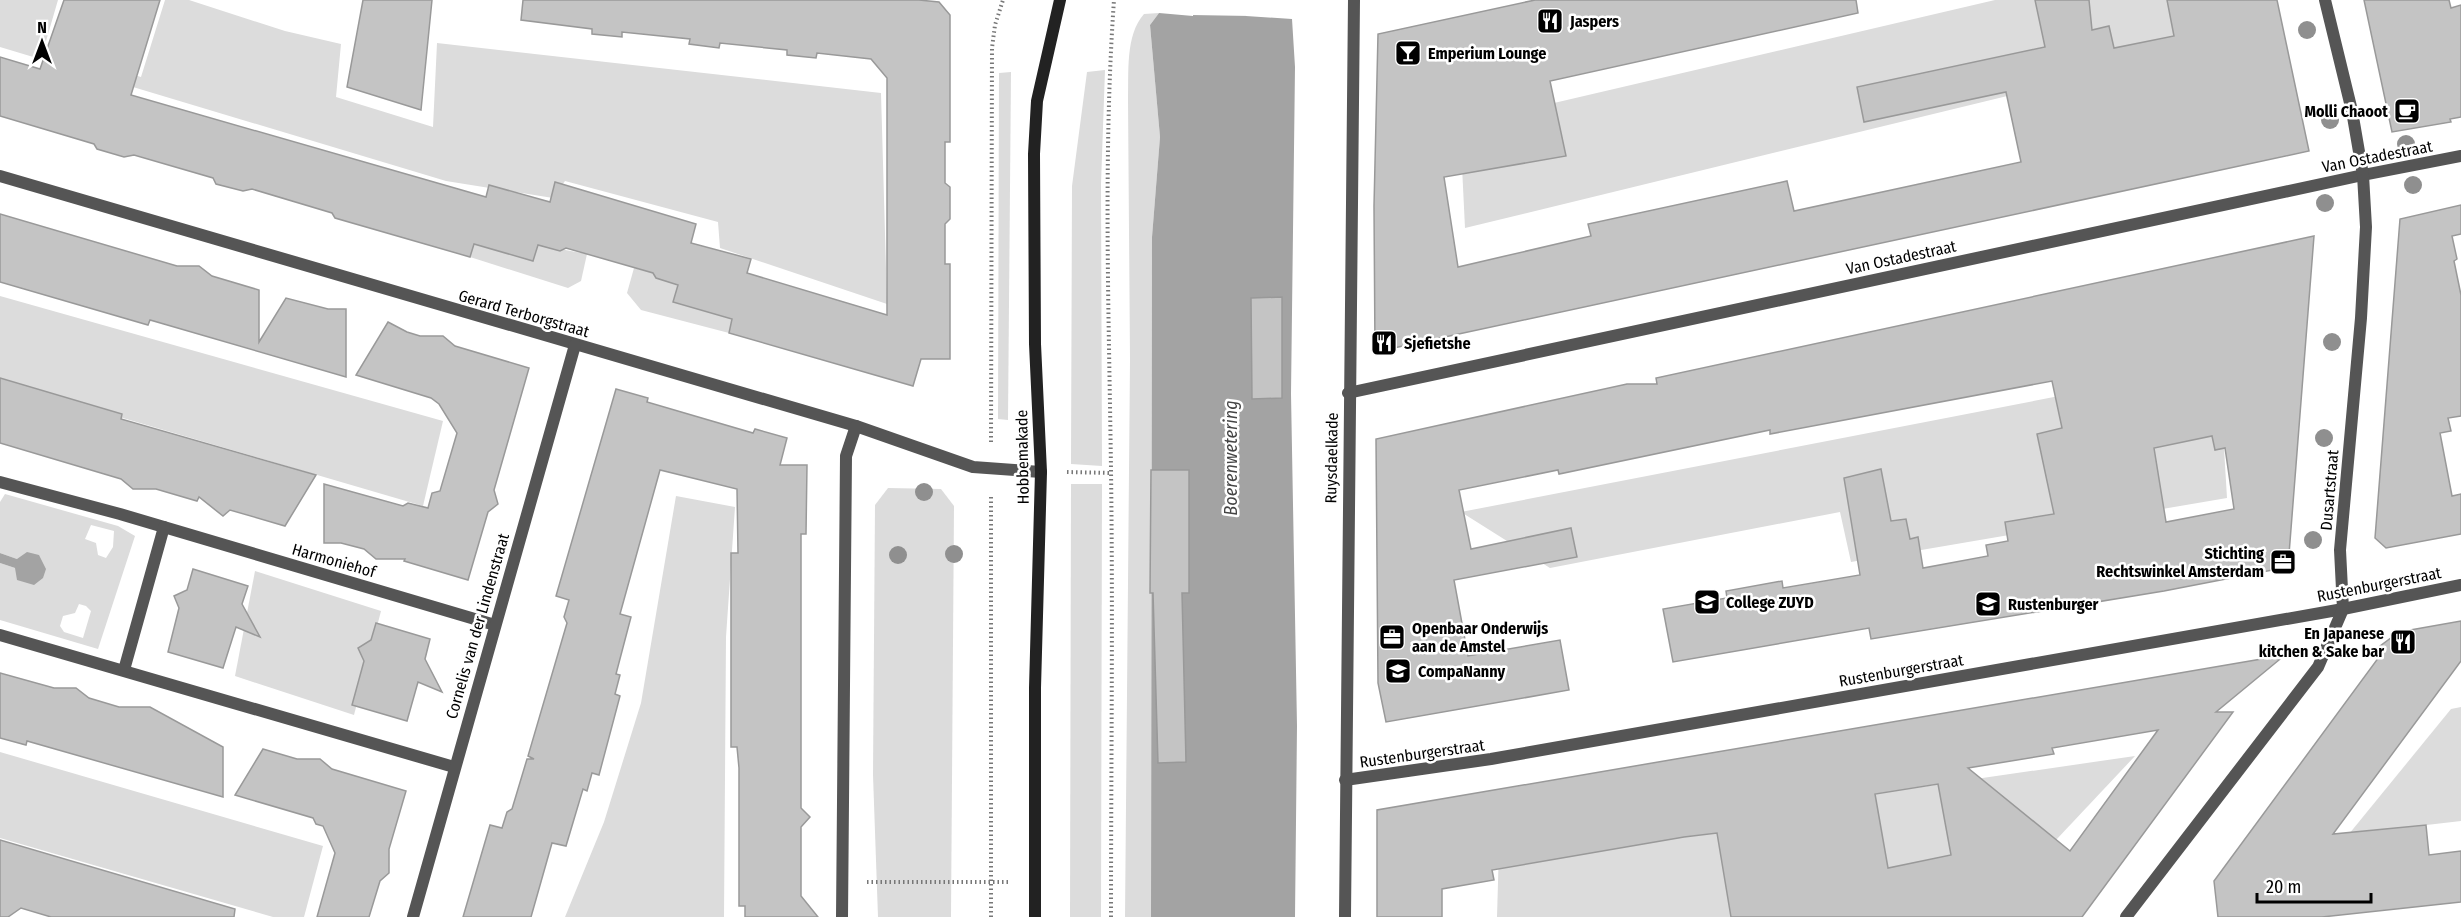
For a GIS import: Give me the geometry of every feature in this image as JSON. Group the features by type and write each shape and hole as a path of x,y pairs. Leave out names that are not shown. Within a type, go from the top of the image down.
{"main road":[{"name":"Hobbemakade","path":"1035,917 1035,688 1041,471 1035,334 1034,154 1037,101 1060,0"}],"street":[{"name":"Ruysdaelkade","path":"1345,917 1348,393 1354,0"},
{"name":"Dusartstraat","path":"2126,917 2318,667 2343,609 2340,550 2361,318 2366,227 2363,175 2352,111 2325,0"},
{"name":"Van Ostadestraat","path":"1348,393 2363,175 2461,156"},
{"name":"Gerard Terborgstraat","path":"0,176 856,426 973,467 1041,471"},
{"name":"Cornelis van der Lindenstraat","path":"413,917 575,345"},
{"path":"842,917 846,456 856,426"},
{"name":"Harmoniehof","path":"0,482 164,527 495,625"},
{"path":"124,670 164,527"},
{"name":"Rustenburgerstraat","path":"1345,780 1491,759 2343,609 2461,585"},
{"path":"0,635 454,767"}],"path":[{"path":"1111,917 1111,473 1107,247 1108,95 1114,0"},
{"path":"1041,471 1111,473"},
{"path":"842,882 1034,882"}],"shaded area":[{"path":"0,0 58,0 44,48 141,77 165,0 189,0 285,31 341,44 336,97 433,127 437,43 881,93 887,304 720,248 718,222 565,181 553,198 446,181 0,47"},
{"path":"1995,0 2184,0 2192,51 1465,228 1460,125"},
{"path":"1159,13 1150,25 1160,137 1152,237 1151,917 1125,917 1130,360 1128,67 1131,44 1138,23 1144,14"},
{"path":"1105,70 1101,184 1102,466 1071,464 1072,186 1087,72"},
{"path":"1011,72 1008,420 998,419 999,73"},
{"path":"473,243 538,245 587,254 581,281 568,288 470,257"},
{"path":"634,268 653,273 656,278 678,285 732,319 729,333 641,310 627,293"},
{"path":"0,296 443,421 423,506 0,382"},
{"path":"2219,365 2227,498 1851,562 1840,512 1550,568 1461,512"},
{"path":"1071,484 1102,484 1101,917 1070,917"},
{"path":"888,488 941,489 954,506 951,917 878,917 873,775 875,505"},
{"path":"5,494 118,526 135,536 98,649 0,620 0,563 15,568 17,559 0,553 0,502","holes":["91,525 114,531 113,547 106,558 98,555 96,543 85,539","79,604 91,611 83,638 64,632 60,626 63,616 75,613"]},
{"path":"676,496 735,507 726,637 724,917 565,917 604,822 641,703"},
{"path":"255,571 381,611 354,715 235,676"},
{"path":"2461,707 2461,821 2349,834 2451,709"},
{"path":"0,752 323,846 304,917 273,917 0,838"},
{"path":"2135,756 1994,906 1926,917 1497,917 1499,848"}],"water":[{"name":"Boerenwetering","path":"1194,0 1247,0 1246,16 1292,19 1295,67 1291,394 1297,726 1295,917 1151,917 1152,237 1160,137 1150,25 1159,13 1193,16"},
{"path":"27,552 39,555 46,569 43,578 34,585 17,580 15,568 0,563 0,553 17,559"}],"pier":[{"path":"1191,0 1250,0 1249,14 1251,16 1191,15"}],"building":[{"path":"64,0 160,0 131,95 486,197 489,185 550,202 555,182 696,224 691,243 751,259 747,273 887,315 887,78 871,59 817,53 816,58 787,55 787,50 720,43 719,48 689,44 690,39 622,32 622,37 592,34 592,29 521,20 523,0 919,0 939,2 950,15 950,142 945,142 945,183 950,187 950,219 945,224 945,264 950,264 950,359 921,359 913,386 729,333 732,319 673,302 678,285 656,278 653,273 566,248 560,251 538,245 533,261 474,244 470,257 335,218 332,213 252,189 243,191 216,184 213,178 134,155 124,157 97,149 94,144 0,116 0,57 40,69"},
{"path":"363,0 432,0 421,110 347,87"},
{"path":"1535,0 1856,0 1858,13 1550,81 1566,156 1444,177 1458,267 1591,236 1588,224 1787,181 1794,211 2021,162 2006,92 1864,122 1857,87 2045,47 2035,0 2089,0 2092,30 2109,26 2114,48 2174,36 2167,0 2277,0 2309,151 1375,352 1374,206 1378,34"},
{"path":"2364,0 2449,0 2451,8 2461,5 2461,117 2450,119 2451,122 2392,132"},
{"path":"2461,205 2461,234 2452,236 2461,295 2461,416 2448,418 2451,431 2440,433 2452,496 2461,494 2461,534 2386,548 2375,538 2400,219"},
{"path":"0,214 177,266 199,266 212,276 259,290 259,342 286,298 328,309 346,309 346,377 150,320 148,325 0,282"},
{"path":"2314,236 2288,567 2164,591 1871,639 1869,628 1673,662 1663,609 1727,598 1726,591 1782,581 1783,588 1860,575 1844,478 1881,469 1891,521 1906,519 1910,539 1918,537 1923,568 1988,556 1986,545 2008,541 2005,522 2054,514 2037,434 2062,428 2052,381 1770,434 1770,430 1559,474 1558,470 1459,490 1471,549 1571,528 1577,557 1454,580 1468,656 1560,640 1569,690 1386,722 1378,683 1376,439 1627,384 1657,384 1656,378","holes":["2212,436 2215,450 2225,448 2234,509 2166,522 2154,448"]},
{"path":"1282,297 1282,398 1252,399 1251,298"},
{"path":"388,322 420,336 443,336 455,346 529,368 494,490 498,504 488,512 468,580 404,561 405,559 376,559 364,549 341,543 324,543 324,484 403,506 408,503 428,508 432,493 440,491 457,433 439,404 431,398 356,375"},
{"path":"0,378 122,414 121,419 316,475 285,526 230,510 223,516 199,497 197,501 156,489 133,489 121,479 0,443"},
{"path":"616,389 648,398 647,402 753,433 755,429 787,438 780,465 807,465 806,534 801,534 801,808 810,817 801,827 801,896 818,917 745,917 745,906 739,906 739,768 737,747 731,747 731,553 738,553 737,489 660,470 620,614 631,617 616,674 620,675 615,694 620,696 599,775 592,773 587,791 583,789 566,846 552,843 531,917 463,917 490,825 502,828 507,812 512,809 527,759 534,759 528,756 567,623 564,617 569,600 556,596"},
{"path":"1151,470 1189,470 1189,593 1182,593 1186,762 1158,763 1153,593 1150,593"},
{"path":"193,569 248,586 242,604 260,637 236,627 223,668 168,652 179,608 174,596 187,590"},
{"path":"2461,621 2461,661 2333,834 2426,825 2429,855 2461,851 2461,902 2322,917 2218,917 2214,881 2382,653 2376,649 2399,632"},
{"path":"376,623 430,639 425,659 442,692 418,682 407,721 352,705 364,661 358,648 371,640"},
{"path":"2285,655 2216,712 2233,712 2082,917 1731,917 1717,833 1492,870 1494,880 1442,889 1442,917 1377,917 1377,810","holes":["2158,730 2070,851 1968,768 2054,754 2052,748","1938,784 1951,855 1888,868 1875,794"]},
{"path":"0,673 54,688 76,688 89,698 119,707 150,707 223,747 223,797 27,741 26,745 0,738"},
{"path":"263,749 297,759 320,759 332,769 406,791 389,849 389,873 380,881 369,917 317,917 335,853 323,826 316,824 313,818 235,795"},
{"path":"0,840 235,909 234,917 51,917 21,908 8,917 0,917"}],"place":[{"name":"Jaspers","path":"1550,21"},
{"name":"Emperium Lounge","path":"1408,53"},
{"name":"Molli Chaoot","path":"2407,111"},
{"name":"Sjefietshe","path":"1384,343"},
{"name":"Stichting Rechtswinkel Amsterdam","path":"2283,562"},
{"name":"College ZUYD","path":"1707,602"},
{"name":"Rustenburger","path":"1988,604"},
{"name":"Openbaar Onderwijs aan de Amstel","path":"1392,637"},
{"name":"En Japanese kitchen & Sake bar","path":"2403,642"},
{"name":"CompaNanny","path":"1398,671"}]}
